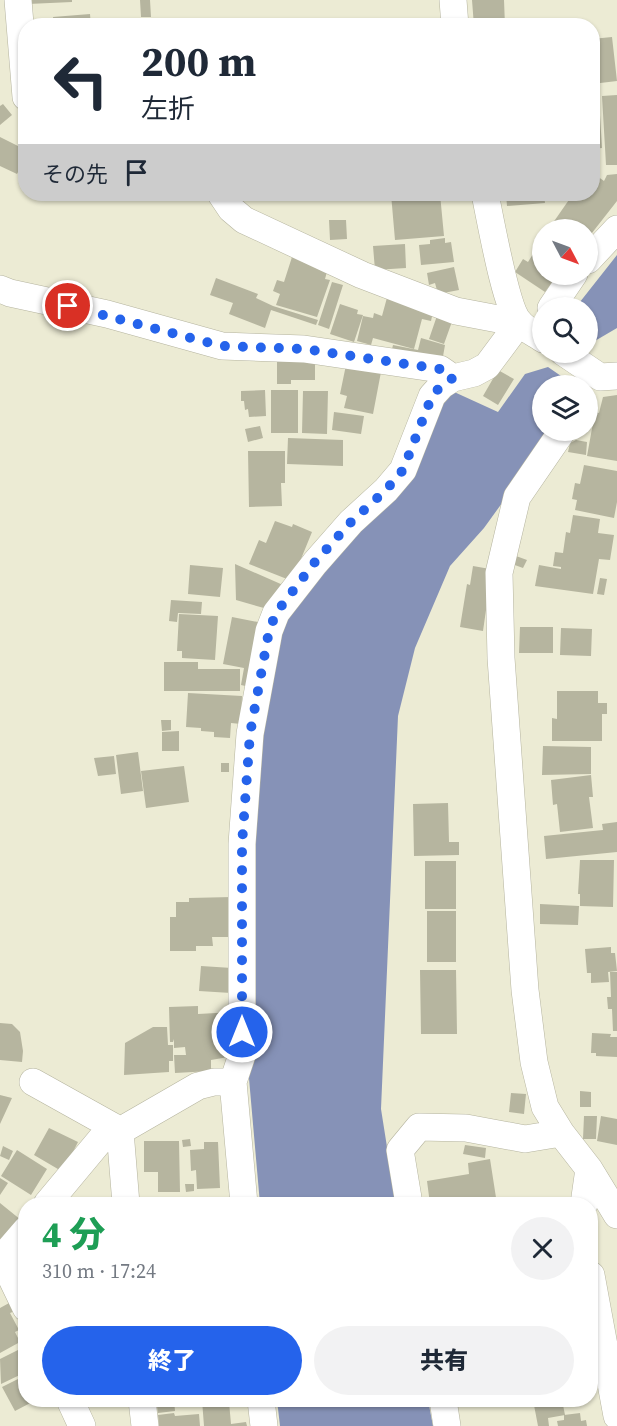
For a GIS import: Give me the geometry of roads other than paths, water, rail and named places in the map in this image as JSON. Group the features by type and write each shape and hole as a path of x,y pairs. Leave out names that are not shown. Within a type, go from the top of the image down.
{"street":[{"path":"18,0 19,18"},
{"path":"453,0 454,18"},
{"path":"226,201 244,220 362,276 456,310 532,327"},
{"path":"486,201 503,279 532,324"},
{"path":"598,249 617,229"},
{"path":"0,289 107,314 222,346 327,351 440,369 453,378"},
{"path":"243,1197 233,1082 242,1055 242,844 250,734 269,631 276,613 315,562 403,470 432,396 442,385 453,378 474,373 487,366 532,329"},
{"path":"577,363 602,383"},
{"path":"555,441 517,497 499,573 501,658 525,990 532,1051 545,1107 561,1133 589,1169 617,1215"},
{"path":"33,1082 116,1128"},
{"path":"53,1197 116,1128 198,1086 214,1082 233,1082"},
{"path":"408,1197 400,1150 419,1127 466,1128 525,1139 561,1133"},
{"path":"116,1128 125,1197"},
{"path":"585,1197 589,1169"},
{"path":"18,1239 2,1258 18,1291"},
{"path":"598,1313 617,1416"},
{"path":"73,1407 82,1426"},
{"path":"143,1407 145,1426"},
{"path":"262,1407 264,1426"},
{"path":"444,1407 447,1426"}],"water":[{"path":"617,255 617,328 598,339 598,297 584,297 593,285 598,285 598,279"},
{"path":"548,367 560,375 532,375 532,441 547,441 484,528 450,566 415,648 398,716 381,1109 395,1197 259,1197 248,1067 259,723 280,617 438,402 452,391 498,412 525,374"},
{"path":"278,1407 429,1407 433,1426 280,1426"}]}
